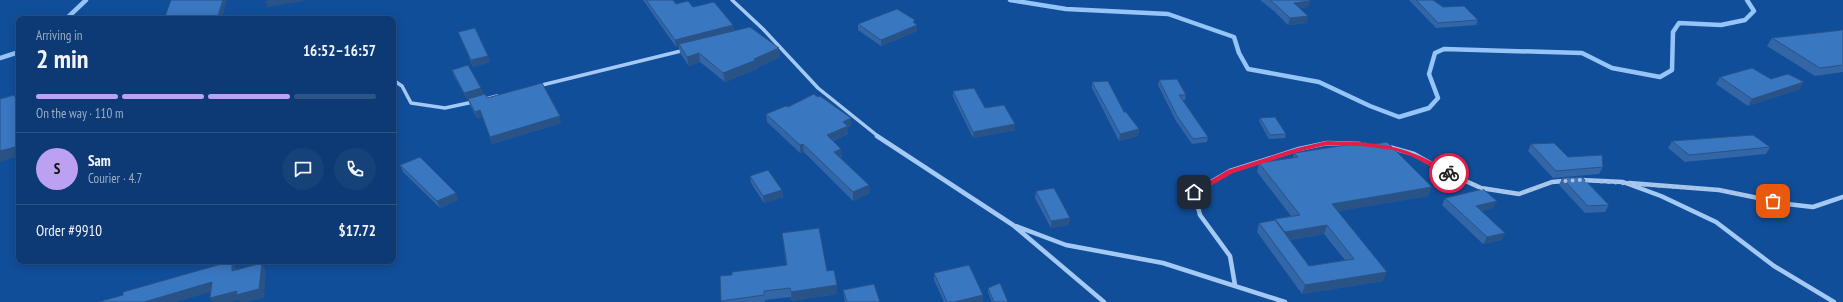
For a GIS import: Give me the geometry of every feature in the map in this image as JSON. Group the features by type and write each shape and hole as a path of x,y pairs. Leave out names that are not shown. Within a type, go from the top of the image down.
{"street":[{"path":"732,0 763,29 818,88 887,144 1013,225 1104,302"},
{"path":"758,30 763,29"},
{"path":"533,87 692,48"},
{"path":"396,82 402,86 411,103 445,108 504,94"},
{"path":"1235,286 1230,256 1200,215 1194,192 1230,171 1299,149 1327,143 1367,145"},
{"path":"1381,146 1414,154 1444,171 1481,188 1519,194 1552,182 1579,180 1719,190 1786,204 1813,207 1826,204 1843,197"},
{"path":"1623,182 1661,196 1716,222 1774,266 1834,302"},
{"path":"1013,225 1066,245 1163,263 1285,302"}],"building":[{"path":"171,0 223,0 218,16 165,16"},
{"path":"646,0 673,0 676,4 688,1 693,7 714,2 733,25 675,40"},
{"path":"1270,0 1309,0 1310,1 1294,3 1308,16 1290,18"},
{"path":"1416,0 1433,0 1443,7 1464,6 1478,20 1438,23"},
{"path":"897,9 915,20 913,22 917,25 881,40 858,24"},
{"path":"750,27 779,48 754,59 756,60 723,73 699,53 687,57 679,44"},
{"path":"475,28 488,56 471,60 458,32"},
{"path":"1843,30 1843,65 1820,68 1772,38"},
{"path":"468,65 481,88 464,93 452,70"},
{"path":"1752,68 1771,79 1788,74 1804,82 1752,99 1720,77"},
{"path":"1177,79 1186,95 1179,95 1208,137 1193,139 1177,116 1159,80"},
{"path":"1108,81 1124,112 1126,112 1139,129 1120,134 1092,82"},
{"path":"542,83 560,116 490,137 480,110 475,112 468,99 485,94 487,98"},
{"path":"974,88 985,108 1004,105 1015,124 973,132 953,91"},
{"path":"814,94 818,97 820,96 851,118 843,122 848,126 827,135 841,149 834,152 869,185 853,192 803,144 800,145 766,114 786,106 788,107"},
{"path":"14,95 16,99 16,147 0,151 0,99"},
{"path":"1275,117 1286,134 1270,135 1260,118"},
{"path":"1753,135 1770,147 1689,155 1672,141"},
{"path":"1366,142 1369,145 1387,142 1432,187 1332,204 1387,272 1305,285 1259,223 1275,220 1309,266 1354,259 1327,225 1285,232 1275,219 1300,215 1259,163 1298,157 1294,153"},
{"path":"1554,143 1568,157 1602,155 1603,167 1556,171 1531,144"},
{"path":"420,157 456,193 437,201 400,165"},
{"path":"768,170 782,190 763,196 750,176"},
{"path":"1582,177 1609,205 1588,206 1562,178"},
{"path":"1054,188 1070,218 1051,221 1036,191"},
{"path":"1483,189 1497,201 1476,206 1505,233 1487,237 1445,198"},
{"path":"819,228 827,271 834,270 837,285 791,292 790,288 764,291 764,295 721,301 720,276 732,275 732,272 787,265 782,233"},
{"path":"221,264 232,264 232,271 262,264 259,289 236,295 237,291 210,298 212,282 144,302 98,302 123,295 123,292"},
{"path":"969,265 983,295 954,302 947,302 934,273"},
{"path":"1000,283 1008,302 994,302 988,288"},
{"path":"874,284 880,302 847,302 843,290"}],"waterway":[{"path":"69,16 86,0"},
{"path":"1010,0 1066,9 1168,14 1234,37 1239,53 1248,69 1319,82 1370,106 1399,117 1429,108 1438,98 1429,74 1435,53 1444,49 1582,53 1612,68 1660,77 1672,70 1673,32 1679,23 1721,25 1745,20 1754,11 1747,0"},
{"path":"0,58 16,53"}],"way so far":[{"path":"1449,173 1481,188 1519,194 1552,182 1579,180 1719,190 1773,201"}],"route":[{"path":"1194,192 1230,171 1299,149 1327,143 1361,144 1394,148 1414,154 1449,173"}]}
